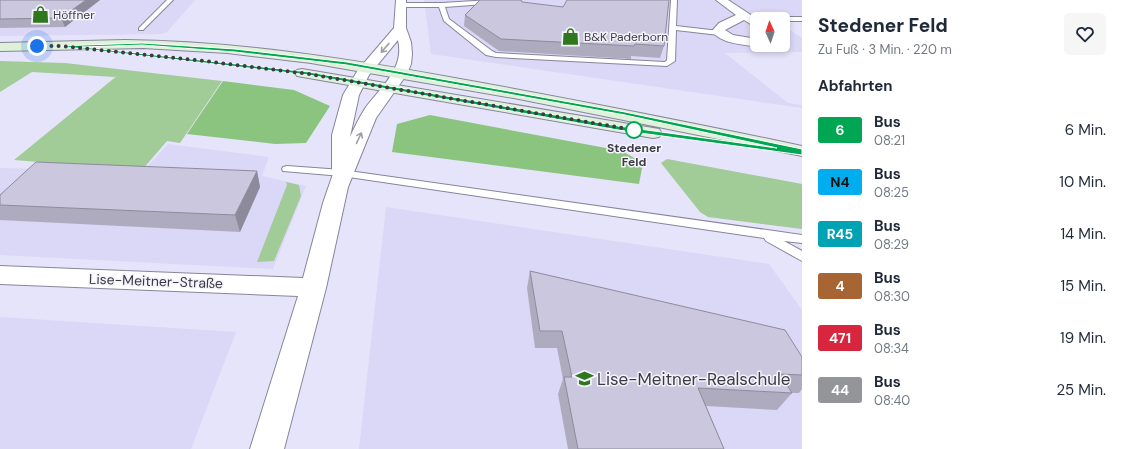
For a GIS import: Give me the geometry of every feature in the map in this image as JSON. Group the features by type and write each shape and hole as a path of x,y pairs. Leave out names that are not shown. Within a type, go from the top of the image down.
{"street":[{"path":"721,0 750,19"},
{"path":"267,449 313,288 342,173 366,121 379,100 401,73 405,59 405,44 400,28 401,3"},
{"path":"750,19 736,20 720,27 718,31 719,33 736,40 750,42"},
{"path":"342,173 341,135 351,95 357,82 400,28"},
{"path":"0,47 142,44 203,48 309,59 368,67 625,114 802,152"},
{"path":"61,46 211,62"},
{"path":"288,71 390,87 618,128 802,152"},
{"name":"Lise-Meitner-Straße","path":"0,275 64,279 210,282 313,288"}],"lane":[{"path":"141,29 170,0"},
{"path":"442,5 446,20 489,53 496,55 667,64 671,61 674,0"},
{"path":"401,3 442,5 456,2 487,1 495,4"},
{"path":"790,19 802,19"},
{"path":"673,28 719,33"},
{"path":"287,169 342,173 802,240"},
{"path":"766,235 802,257"}],"shaded area":[{"path":"0,0 195,0 167,32 162,34 0,36"},
{"path":"424,0 802,0 802,19 790,19 790,12 750,12 750,52 790,52 790,30 802,38 802,52 725,53 788,103 802,105 802,108 431,54"},
{"path":"168,144 269,157 262,176 306,186 273,269 0,255 0,168 142,172"},
{"name":"Lise-Meitner-Realschule","path":"386,207 769,264 802,310 802,449 359,449"},
{"path":"0,317 236,332 191,449 0,449"}],"green space":[{"path":"0,61 65,63 222,81 180,143 167,141 142,170 14,160 118,75 115,77 32,72 0,92"},
{"path":"223,81 294,90 330,106 306,143 275,144 187,134"},
{"path":"430,115 622,151 643,163 639,184 392,152 397,124"},
{"path":"667,159 802,184 802,229 708,217 700,212 661,163"},
{"path":"286,182 299,185 301,196 274,261 257,262 287,185"}],"building":[{"name":"Höffner","path":"0,0 86,0 61,18 0,19"},
{"name":"B&K Paderborn","path":"480,0 521,0 522,2 563,7 567,0 669,0 664,46 635,44 634,46 501,39 465,15"},
{"path":"36,162 257,171 235,215 0,205 0,195"},
{"path":"530,271 785,330 802,357 802,375 780,374 792,393 698,388 724,449 578,449 564,377 572,377 562,331 540,331"}],"bus line":[{"name":"6","path":"802,151 625,114 347,64 235,51 142,44 61,46 261,67 481,103 618,128 802,153"}],"place":[{"name":"Höffner","path":"40,15"},
{"name":"B&K Paderborn","path":"571,37"},
{"name":"Stedener Feld","path":"634,130"},
{"name":"Lise-Meitner-Realschule","path":"584,379"}],"route":[{"path":"37,46 61,46 294,72 390,87 634,130"}]}
